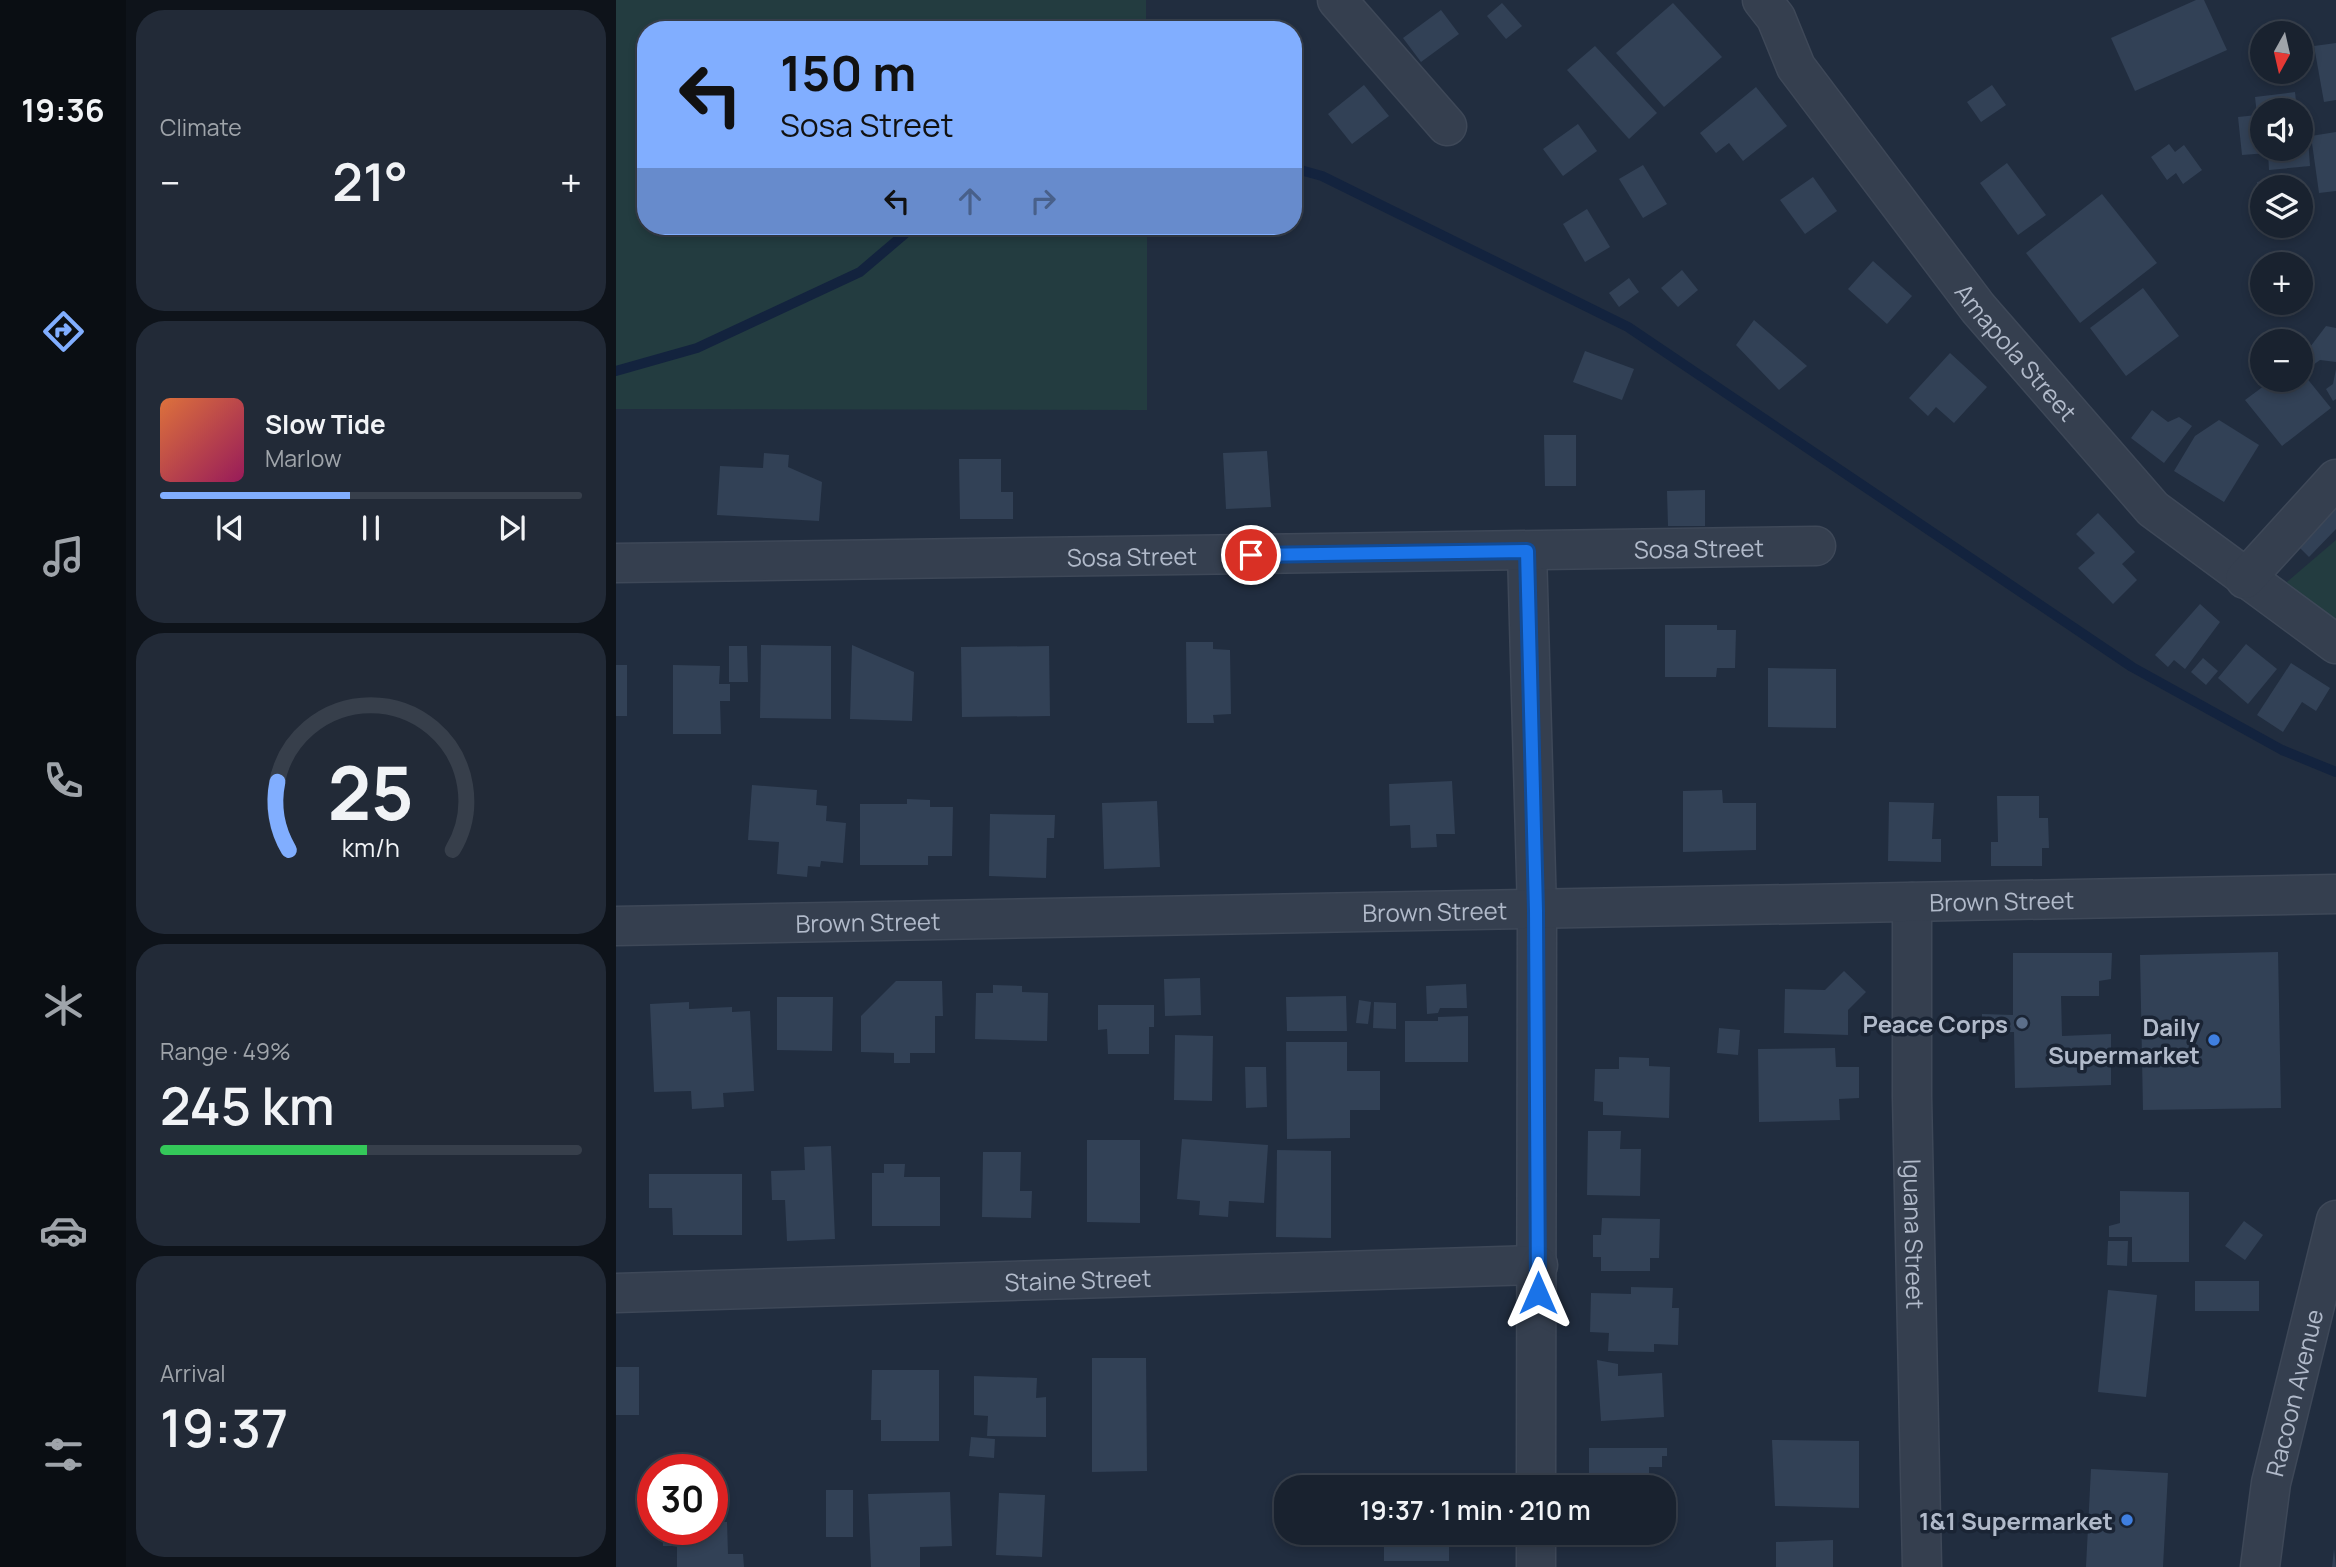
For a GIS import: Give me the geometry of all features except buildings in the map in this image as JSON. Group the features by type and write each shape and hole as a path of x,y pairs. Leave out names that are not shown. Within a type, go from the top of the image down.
{"street":[{"path":"1337,0 1447,126"},
{"name":"Amapola Street","path":"1778,6 1796,67 1978,308 2153,509 2336,644"},
{"path":"2245,579 2336,479"},
{"name":"Sosa Street","path":"616,563 1816,546"},
{"path":"1527,551 1536,911 1536,1475"},
{"name":"Brown Street","path":"616,926 1536,911 2336,894"},
{"name":"Iguana Street","path":"1912,902 1912,1111 1922,1567"},
{"name":"Racoon Avenue","path":"2260,1567 2271,1483 2325,1305 2336,1220"},
{"name":"Staine Street","path":"616,1293 1538,1265"},
{"path":"1536,1545 1536,1567"}],"green space":[{"path":"616,0 1146,0 1146,21 637,21 637,235 1147,235 1147,410 616,409"},
{"path":"2336,540 2336,627 2280,588"}],"waterway":[{"path":"1302,170 1322,176 1628,327 2132,667 2282,750 2336,772"},
{"path":"616,371 697,348 860,272 903,235"}],"place":[{"name":"Peace Corps","path":"2022,1023"},
{"name":"Daily Supermarket","path":"2214,1040"},
{"name":"1&1 Supermarket","path":"2127,1520"}],"route":[{"path":"1251,555 1527,551 1536,911 1538,1293"}]}
